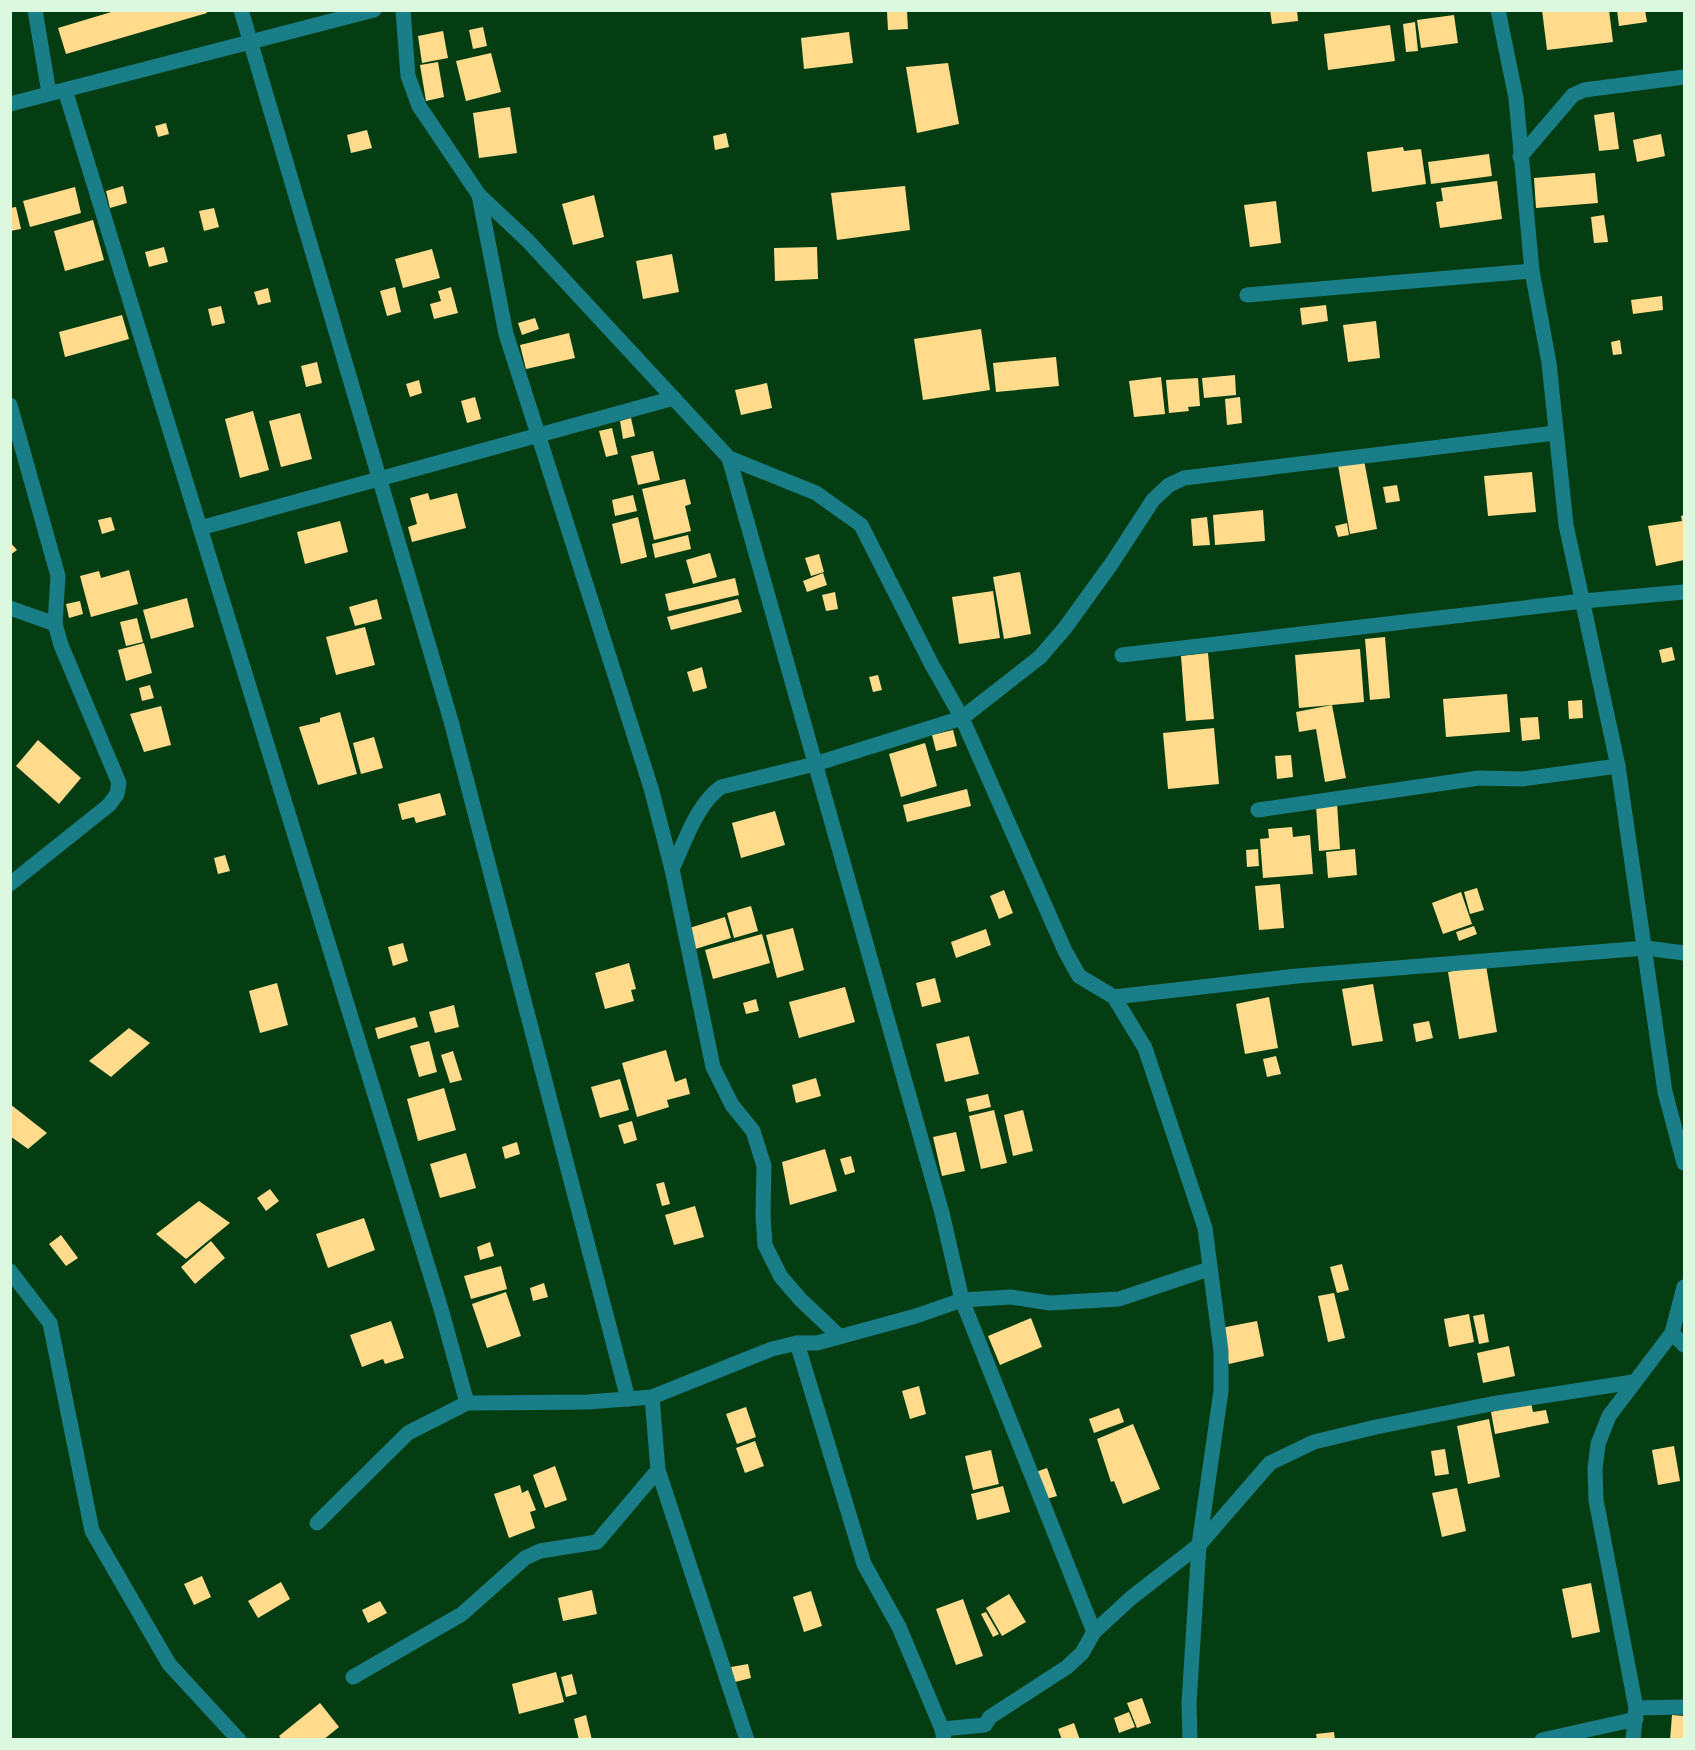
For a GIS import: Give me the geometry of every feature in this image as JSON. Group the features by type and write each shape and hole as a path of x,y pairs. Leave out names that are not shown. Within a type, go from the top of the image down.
{"street":[{"path":"35,10 49,93"},
{"path":"241,10 454,732 628,1399"},
{"path":"10,104 374,10"},
{"path":"403,10 408,76 419,106 479,195 526,240 729,458 816,493 861,525 932,665 962,718 1065,951 1079,976 1114,997 1145,1048 1160,1087 1205,1228 1221,1351 1221,1391 1199,1545 1189,1703 1190,1740"},
{"path":"1498,10 1516,98 1532,271 1548,363 1566,525 1618,766 1665,1092 1684,1163"},
{"path":"1520,157 1573,95 1584,90 1684,77"},
{"path":"65,90 441,1309 467,1403"},
{"path":"479,195 506,334 651,788 672,869 713,1068 732,1104 753,1131 764,1166 762,1215 765,1245 781,1277 801,1300 839,1336"},
{"path":"1247,295 1532,271"},
{"path":"200,528 674,398"},
{"path":"10,405 58,576 55,624 61,645 119,783 117,794 109,805 10,884"},
{"path":"672,869 701,810 712,794 721,787 815,764 962,718 1040,657 1065,628 1153,500 1169,485 1184,478 1555,433"},
{"path":"729,458 939,1202 962,1300 1094,1632"},
{"path":"1122,655 1583,601 1684,592"},
{"path":"10,608 55,624"},
{"path":"1258,810 1479,778 1522,779 1618,766"},
{"path":"1114,997 1297,976 1646,948 1684,952"},
{"path":"317,1523 408,1432 467,1403 588,1402 652,1397 772,1349 797,1343 817,1343 916,1316 962,1300 983,1297 1050,1303 1110,1300 1148,1291 1209,1269"},
{"path":"10,1271 50,1323 92,1532 169,1664 239,1740"},
{"path":"1633,1740 1636,1713 1596,1500 1595,1469 1598,1444 1609,1416 1672,1333 1684,1287"},
{"path":"1672,1333 1684,1345"},
{"path":"797,1343 864,1564 898,1627 943,1734 984,1725 990,1717 1067,1667 1082,1653 1094,1632 1131,1598 1199,1545 1270,1463 1314,1442 1491,1404 1633,1382"},
{"path":"652,1397 658,1470 747,1740"},
{"path":"353,1677 462,1614 525,1558 540,1551 597,1542 658,1470"},
{"path":"1542,1740 1636,1713 1684,1707"}],"building":[{"path":"118,10 206,10 207,13 66,54 58,28"},
{"path":"1270,10 1297,10 1298,21 1272,24"},
{"path":"1542,10 1609,10 1613,42 1547,50"},
{"path":"1617,10 1645,10 1647,22 1619,26"},
{"path":"907,11 908,29 888,30 887,12"},
{"path":"1454,15 1458,43 1421,48 1417,20"},
{"path":"1415,22 1418,51 1406,52 1403,24"},
{"path":"1390,25 1395,61 1328,70 1324,34"},
{"path":"483,27 487,46 473,49 469,30"},
{"path":"443,31 448,58 422,63 418,36"},
{"path":"849,32 853,63 804,69 801,38"},
{"path":"491,53 501,92 466,101 456,61"},
{"path":"438,62 444,97 426,101 420,65"},
{"path":"948,63 959,124 917,133 906,67"},
{"path":"510,107 517,153 479,158 473,113"},
{"path":"1614,112 1619,149 1599,151 1594,115"},
{"path":"166,123 169,134 158,137 155,126"},
{"path":"367,130 372,148 351,153 347,135"},
{"path":"726,133 729,147 715,150 713,136"},
{"path":"1661,134 1665,156 1637,162 1633,140"},
{"path":"1403,147 1404,151 1421,149 1426,184 1372,192 1367,152"},
{"path":"1489,154 1492,176 1431,184 1428,162"},
{"path":"1595,173 1598,203 1536,208 1534,178"},
{"path":"1497,181 1502,219 1440,228 1436,202 1443,201 1441,188"},
{"path":"123,186 127,203 110,208 106,191"},
{"path":"905,186 910,230 837,240 831,193"},
{"path":"75,187 81,213 30,227 23,201"},
{"path":"594,195 604,237 573,245 562,204"},
{"path":"1276,201 1281,243 1250,247 1244,205"},
{"path":"16,207 21,229 10,231 10,208"},
{"path":"214,208 219,227 204,231 199,211"},
{"path":"1604,215 1608,242 1594,243 1591,217"},
{"path":"93,220 104,260 65,271 54,231"},
{"path":"164,247 168,262 149,267 145,252"},
{"path":"817,247 818,279 775,281 774,248"},
{"path":"432,249 440,278 403,288 395,259"},
{"path":"672,254 679,292 643,299 636,261"},
{"path":"395,287 401,312 387,316 380,291"},
{"path":"451,287 458,313 434,319 430,304 441,301 438,291"},
{"path":"268,288 271,302 258,305 254,292"},
{"path":"1662,296 1663,310 1633,314 1631,300"},
{"path":"1326,305 1328,321 1302,325 1300,308"},
{"path":"221,306 225,323 212,326 208,309"},
{"path":"122,315 129,339 65,357 59,332"},
{"path":"535,318 539,329 522,335 518,323"},
{"path":"1376,321 1380,358 1348,362 1343,325"},
{"path":"981,329 990,390 923,400 914,339"},
{"path":"569,333 575,358 526,369 520,345"},
{"path":"1620,340 1622,354 1613,355 1611,342"},
{"path":"1056,357 1059,386 996,392 993,363"},
{"path":"317,362 322,383 306,387 301,366"},
{"path":"1235,375 1236,395 1204,398 1202,378"},
{"path":"1161,377 1165,414 1134,417 1129,381"},
{"path":"1198,378 1200,406 1188,407 1189,411 1169,413 1166,380"},
{"path":"419,380 422,393 410,397 406,384"},
{"path":"767,383 772,408 741,415 735,390"},
{"path":"475,397 481,419 467,423 461,401"},
{"path":"1240,397 1242,423 1227,425 1225,399"},
{"path":"253,411 269,470 240,478 225,419"},
{"path":"300,413 312,459 281,467 269,421"},
{"path":"631,418 635,436 623,439 620,421"},
{"path":"612,428 618,454 606,457 599,431"},
{"path":"653,451 660,480 638,485 631,456"},
{"path":"1364,460 1377,529 1350,534 1338,465"},
{"path":"1532,472 1536,512 1488,516 1484,476"},
{"path":"685,479 691,504 685,506 691,531 654,540 642,489"},
{"path":"1397,485 1400,501 1386,503 1383,487"},
{"path":"428,493 430,500 457,493 466,528 412,542 408,527 417,524 410,498"},
{"path":"633,495 637,511 615,516 612,500"},
{"path":"1263,510 1265,541 1215,545 1213,515"},
{"path":"1684,515 1684,560 1656,566 1648,526 1682,521 1681,516"},
{"path":"111,517 115,530 102,534 98,520"},
{"path":"638,517 647,557 621,564 612,524"},
{"path":"1207,517 1210,545 1193,546 1191,519"},
{"path":"340,521 348,552 305,564 297,532"},
{"path":"1347,523 1349,535 1338,537 1335,526"},
{"path":"688,535 691,549 655,558 652,544"},
{"path":"10,542 17,550 10,555"},
{"path":"710,553 717,577 693,584 686,560"},
{"path":"819,554 824,572 811,576 805,558"},
{"path":"129,570 138,604 91,617 80,576 99,571 101,578"},
{"path":"1020,572 1031,634 1004,639 993,577"},
{"path":"823,573 827,585 807,592 803,581"},
{"path":"735,578 739,595 669,611 665,594"},
{"path":"993,591 1000,638 959,644 952,597"},
{"path":"835,592 838,609 826,611 822,595"},
{"path":"187,598 194,627 151,639 143,610"},
{"path":"377,599 382,619 355,626 349,607"},
{"path":"738,599 742,612 671,630 667,617"},
{"path":"80,601 83,614 69,618 66,604"},
{"path":"137,618 143,642 126,646 120,622"},
{"path":"365,627 375,665 336,675 326,637"},
{"path":"1385,637 1390,698 1370,700 1365,639"},
{"path":"144,643 152,673 126,681 118,650"},
{"path":"1672,647 1675,660 1662,663 1659,650"},
{"path":"1360,649 1364,702 1299,708 1295,655"},
{"path":"1208,653 1214,719 1186,721 1181,656"},
{"path":"702,667 707,688 693,692 687,672"},
{"path":"878,675 882,690 873,692 869,677"},
{"path":"150,685 154,698 142,701 139,688"},
{"path":"1507,694 1510,732 1446,737 1443,699"},
{"path":"1582,700 1583,718 1569,719 1568,701"},
{"path":"1332,705 1346,778 1325,782 1316,729 1299,732 1296,712"},
{"path":"161,706 171,745 144,752 130,714"},
{"path":"340,712 357,774 318,785 299,727 320,722 320,718"},
{"path":"1538,717 1540,739 1522,741 1520,718"},
{"path":"1214,728 1219,784 1168,789 1163,733"},
{"path":"953,730 957,746 936,751 932,735"},
{"path":"374,737 383,768 361,774 353,743"},
{"path":"38,740 81,778 59,804 16,766"},
{"path":"925,743 937,786 901,797 889,754"},
{"path":"1291,755 1293,777 1277,779 1275,756"},
{"path":"967,789 971,806 907,822 903,805"},
{"path":"440,793 446,815 416,823 414,817 402,820 398,804"},
{"path":"1337,803 1340,849 1319,851 1316,805"},
{"path":"775,811 785,845 741,858 732,823"},
{"path":"1292,827 1293,837 1310,835 1313,874 1263,878 1260,839 1269,838 1268,829"},
{"path":"1258,849 1259,866 1247,867 1246,850"},
{"path":"1355,849 1357,875 1328,878 1326,852"},
{"path":"225,855 230,871 218,874 214,858"},
{"path":"1280,884 1284,928 1259,930 1255,886"},
{"path":"1477,888 1484,910 1470,914 1464,892"},
{"path":"1004,890 1013,913 999,919 990,896"},
{"path":"1461,892 1472,924 1443,934 1432,903"},
{"path":"751,906 758,931 734,938 727,913"},
{"path":"725,917 731,938 692,950 686,929"},
{"path":"1474,926 1477,934 1459,941 1456,932"},
{"path":"793,928 804,970 777,978 766,935"},
{"path":"986,929 991,945 956,958 951,942"},
{"path":"762,934 770,963 713,979 705,950"},
{"path":"403,943 408,961 393,966 388,947"},
{"path":"629,963 636,989 631,990 634,1001 605,1009 595,973"},
{"path":"1486,965 1497,1032 1459,1039 1448,972"},
{"path":"935,978 941,1002 922,1007 916,983"},
{"path":"277,983 288,1025 260,1033 249,991"},
{"path":"1373,984 1383,1041 1352,1046 1342,989"},
{"path":"845,987 855,1022 799,1038 789,1002"},
{"path":"1269,997 1278,1048 1245,1054 1236,1004"},
{"path":"756,999 759,1011 746,1014 743,1003"},
{"path":"454,1005 459,1027 435,1033 429,1012"},
{"path":"415,1017 418,1027 378,1039 375,1028"},
{"path":"1429,1021 1433,1038 1416,1042 1413,1024"},
{"path":"129,1028 150,1043 111,1077 89,1061"},
{"path":"969,1036 979,1074 945,1082 936,1044"},
{"path":"429,1041 437,1072 419,1077 410,1046"},
{"path":"666,1050 675,1082 686,1078 690,1094 667,1100 669,1107 637,1117 622,1063"},
{"path":"453,1051 462,1080 450,1083 441,1055"},
{"path":"1276,1056 1281,1074 1267,1077 1263,1059"},
{"path":"816,1078 821,1096 796,1103 792,1085"},
{"path":"620,1079 629,1110 600,1118 591,1087"},
{"path":"444,1088 456,1130 418,1141 407,1099"},
{"path":"988,1094 991,1107 969,1112 966,1099"},
{"path":"10,1104 47,1133 28,1149 10,1136"},
{"path":"994,1110 1007,1163 981,1169 969,1116"},
{"path":"1023,1110 1033,1151 1013,1156 1004,1115"},
{"path":"632,1121 637,1140 624,1144 618,1125"},
{"path":"956,1132 965,1171 942,1176 933,1137"},
{"path":"517,1142 520,1154 505,1159 502,1147"},
{"path":"825,1149 837,1191 790,1205 782,1162"},
{"path":"466,1153 476,1188 440,1198 430,1164"},
{"path":"851,1156 855,1172 845,1175 840,1159"},
{"path":"664,1182 670,1204 662,1206 656,1184"},
{"path":"270,1189 279,1201 266,1211 257,1198"},
{"path":"199,1201 230,1223 186,1259 156,1234"},
{"path":"695,1206 704,1237 674,1245 665,1215"},
{"path":"364,1218 375,1250 328,1268 316,1234"},
{"path":"61,1235 78,1258 66,1266 49,1244"},
{"path":"211,1241 225,1258 195,1284 181,1267"},
{"path":"490,1242 494,1256 480,1260 477,1247"},
{"path":"1342,1264 1349,1290 1337,1293 1330,1267"},
{"path":"501,1266 507,1289 471,1299 464,1276"},
{"path":"544,1283 548,1297 533,1301 530,1288"},
{"path":"506,1292 521,1336 487,1348 472,1304"},
{"path":"1334,1293 1345,1338 1328,1342 1318,1296"},
{"path":"1469,1314 1474,1342 1449,1347 1444,1319"},
{"path":"1484,1314 1489,1342 1479,1344 1473,1316"},
{"path":"1031,1318 1042,1347 1000,1365 988,1336"},
{"path":"391,1321 404,1358 385,1364 383,1359 362,1367 350,1335"},
{"path":"1257,1321 1264,1356 1229,1364 1221,1328"},
{"path":"1509,1346 1515,1376 1483,1383 1477,1353"},
{"path":"919,1386 926,1414 910,1419 902,1391"},
{"path":"1531,1403 1533,1412 1546,1410 1549,1423 1495,1434 1491,1412"},
{"path":"746,1407 756,1437 737,1444 726,1414"},
{"path":"1119,1408 1124,1422 1094,1433 1089,1419"},
{"path":"1489,1419 1500,1477 1468,1484 1457,1426"},
{"path":"1133,1424 1160,1489 1123,1504 1114,1481 1111,1482 1097,1439"},
{"path":"755,1441 764,1466 745,1473 736,1448"},
{"path":"1674,1446 1680,1481 1658,1485 1652,1450"},
{"path":"1445,1449 1449,1474 1435,1476 1431,1451"},
{"path":"991,1450 999,1484 973,1490 965,1456"},
{"path":"555,1466 567,1500 545,1508 533,1475"},
{"path":"1047,1468 1057,1496 1043,1500 1033,1473"},
{"path":"520,1485 522,1493 528,1490 536,1510 530,1512 535,1528 509,1538 494,1494"},
{"path":"1003,1486 1010,1512 977,1520 971,1494"},
{"path":"1457,1488 1466,1531 1442,1537 1432,1493"},
{"path":"202,1576 211,1597 194,1605 184,1584"},
{"path":"281,1582 290,1599 258,1618 248,1601"},
{"path":"1591,1583 1600,1632 1572,1638 1562,1589"},
{"path":"592,1590 597,1614 563,1621 558,1598"},
{"path":"811,1591 822,1626 804,1632 793,1597"},
{"path":"1009,1594 1026,1622 1002,1636 986,1608"},
{"path":"963,1599 983,1656 956,1665 936,1609"},
{"path":"380,1601 387,1613 368,1623 362,1610"},
{"path":"986,1612 999,1634 993,1637 981,1614"},
{"path":"748,1664 751,1678 735,1682 731,1667"},
{"path":"556,1672 564,1702 519,1714 512,1684"},
{"path":"572,1674 577,1694 566,1697 561,1677"},
{"path":"1142,1698 1151,1723 1137,1728 1127,1703"},
{"path":"320,1703 339,1727 323,1740 282,1740 279,1736"},
{"path":"1129,1712 1135,1727 1119,1733 1114,1718"},
{"path":"586,1715 592,1740 579,1740 574,1719"},
{"path":"1672,1715 1684,1716 1684,1740 1670,1740"},
{"path":"1074,1723 1080,1740 1062,1740 1058,1729"},
{"path":"1334,1732 1335,1740 1317,1740 1316,1734"}]}
